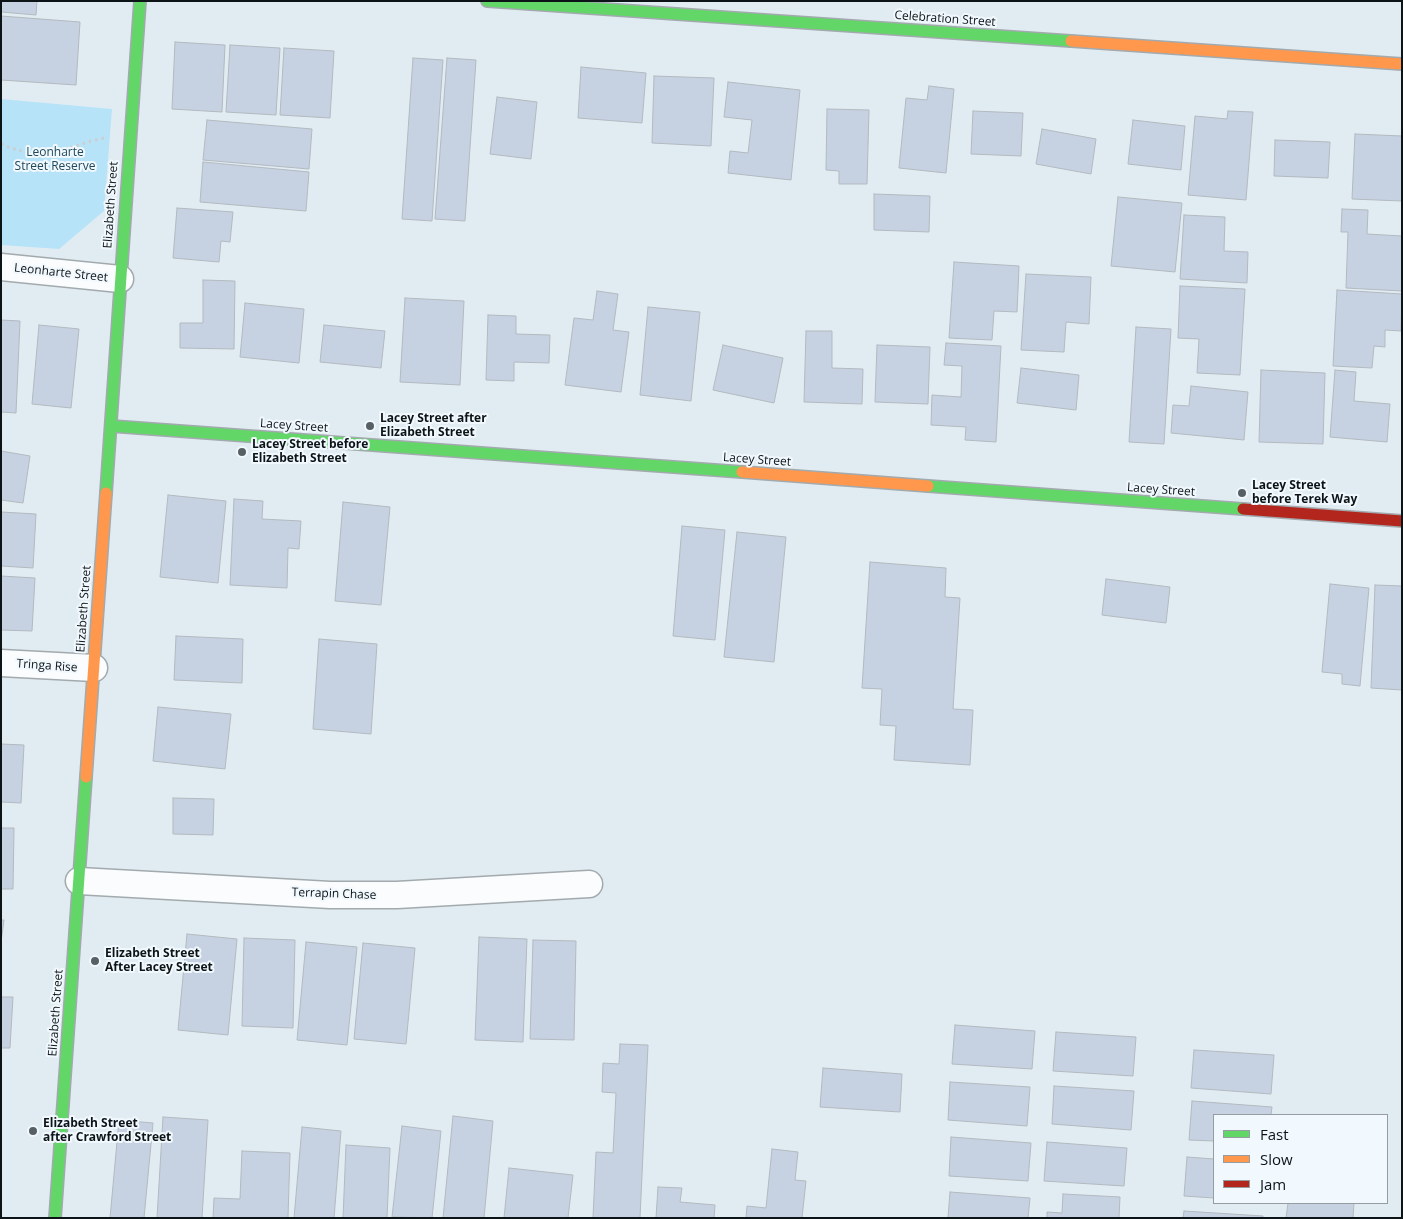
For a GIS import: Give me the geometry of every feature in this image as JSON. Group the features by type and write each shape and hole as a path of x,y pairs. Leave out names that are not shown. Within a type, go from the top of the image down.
{"street":[{"name":"Elizabeth Street","path":"55,1218 140,1"},
{"name":"Celebration Street","path":"487,1 1402,64"},
{"name":"Leonharte Street","path":"1,267 120,279"},
{"name":"Lacey Street","path":"111,426 1402,521"},
{"name":"Tringa Rise","path":"1,662 94,668"},
{"name":"Terrapin Chase","path":"79,881 330,895 397,895 589,884"}],"path":[{"path":"1,144 25,152 44,154 112,137"}],"green space":[{"name":"Leonharte Street Reserve","path":"1,99 112,109 104,211 59,249 1,245"}],"building":[{"path":"1,1 37,1 36,15 1,12"},
{"path":"1,16 80,22 76,85 1,80"},
{"path":"175,42 225,45 222,112 172,109"},
{"path":"230,45 280,48 276,115 226,112"},
{"path":"284,48 334,51 330,118 280,115"},
{"path":"413,58 443,60 432,221 402,219"},
{"path":"447,58 476,60 465,221 435,219"},
{"path":"581,67 646,73 642,123 578,118"},
{"path":"654,76 714,78 711,146 652,143"},
{"path":"728,82 800,90 791,180 728,173 730,151 748,153 752,120 724,117"},
{"path":"929,86 954,89 946,173 899,168 906,98 927,100"},
{"path":"497,97 537,102 531,159 490,154"},
{"path":"827,109 869,110 867,184 839,184 839,171 826,170"},
{"path":"973,111 1023,113 1021,156 971,154"},
{"path":"1228,111 1253,112 1246,200 1188,195 1195,116 1227,119"},
{"path":"207,120 312,129 309,169 203,160"},
{"path":"1133,120 1185,126 1181,170 1128,164"},
{"path":"1042,129 1096,139 1091,174 1036,164"},
{"path":"1355,134 1402,136 1402,201 1352,199"},
{"path":"1275,140 1330,142 1328,178 1274,176"},
{"path":"203,162 309,172 306,211 200,202"},
{"path":"874,194 930,196 929,232 874,230"},
{"path":"1118,197 1182,203 1175,272 1111,266"},
{"path":"177,208 233,212 230,242 221,241 219,262 173,258"},
{"path":"1342,209 1368,210 1367,234 1402,236 1402,291 1346,288 1348,232 1341,232"},
{"path":"1184,215 1225,217 1224,251 1248,252 1247,283 1180,279"},
{"path":"954,262 1019,266 1017,312 994,311 992,340 949,338"},
{"path":"1026,274 1091,277 1089,324 1066,322 1064,352 1021,350"},
{"path":"203,280 235,281 234,349 180,348 180,323 203,323"},
{"path":"1180,286 1245,289 1240,375 1197,373 1199,339 1178,338"},
{"path":"1337,290 1402,294 1401,331 1385,330 1385,347 1374,346 1372,368 1333,366"},
{"path":"597,291 618,294 613,330 629,332 621,392 565,385 574,318 593,320"},
{"path":"405,298 464,301 460,385 400,382"},
{"path":"245,303 304,309 299,363 240,357"},
{"path":"648,307 700,312 691,401 640,395"},
{"path":"488,315 516,316 516,334 550,335 549,363 514,362 514,381 486,380"},
{"path":"1,320 20,321 16,413 1,412"},
{"path":"39,325 79,329 71,408 32,404"},
{"path":"324,325 385,331 381,368 320,362"},
{"path":"1136,327 1171,329 1164,444 1129,442"},
{"path":"806,331 832,331 832,368 863,369 862,404 804,402"},
{"path":"946,343 1001,346 996,442 965,440 966,427 931,425 932,395 961,397 962,366 944,365"},
{"path":"723,345 783,358 774,403 713,390"},
{"path":"877,345 930,347 928,404 875,402"},
{"path":"1021,368 1079,375 1076,410 1017,403"},
{"path":"1261,370 1325,373 1323,444 1259,442"},
{"path":"1335,370 1356,372 1354,401 1390,404 1387,442 1330,437"},
{"path":"1191,386 1248,392 1244,440 1171,433 1173,405 1189,406"},
{"path":"1,451 30,456 23,503 1,500"},
{"path":"168,495 226,501 218,583 160,577"},
{"path":"234,499 263,501 262,519 301,521 299,549 288,548 287,588 230,585"},
{"path":"343,502 390,507 381,605 335,601"},
{"path":"1,512 36,514 33,568 1,566"},
{"path":"682,526 725,530 715,640 673,636"},
{"path":"737,532 786,537 774,662 724,657"},
{"path":"870,562 946,568 945,597 960,598 953,709 973,710 970,765 894,760 896,726 880,725 882,689 862,688"},
{"path":"1,576 35,578 32,631 1,630"},
{"path":"1106,579 1170,587 1166,623 1102,615"},
{"path":"1330,584 1369,588 1360,686 1342,684 1342,674 1322,672"},
{"path":"1375,585 1402,586 1402,690 1371,688"},
{"path":"176,636 243,639 242,683 174,680"},
{"path":"319,639 377,644 371,734 313,729"},
{"path":"158,707 231,714 225,769 153,761"},
{"path":"1,744 24,745 21,803 1,802"},
{"path":"173,798 214,799 213,835 173,834"},
{"path":"1,828 14,828 13,889 1,889"},
{"path":"1,920 4,920 1,942"},
{"path":"187,934 237,939 228,1035 178,1030"},
{"path":"479,937 527,939 523,1042 475,1040"},
{"path":"244,938 295,940 293,1028 242,1026"},
{"path":"533,940 576,941 574,1040 530,1039"},
{"path":"306,942 357,947 347,1045 297,1040"},
{"path":"363,943 415,948 406,1044 354,1039"},
{"path":"1,997 13,997 10,1048 1,1048"},
{"path":"955,1025 1035,1031 1032,1069 952,1064"},
{"path":"1056,1032 1136,1037 1133,1076 1053,1071"},
{"path":"620,1044 648,1045 640,1218 593,1218 596,1152 613,1153 616,1093 602,1092 603,1063 619,1064"},
{"path":"1194,1050 1274,1055 1271,1094 1191,1088"},
{"path":"823,1068 902,1074 900,1112 820,1107"},
{"path":"950,1082 1030,1087 1027,1126 948,1120"},
{"path":"1054,1086 1134,1091 1131,1130 1052,1124"},
{"path":"1192,1101 1272,1107 1271,1114 1213,1114 1213,1141 1189,1140"},
{"path":"453,1116 493,1121 484,1218 443,1218"},
{"path":"163,1117 208,1120 202,1218 157,1218"},
{"path":"119,1120 153,1123 144,1218 110,1218"},
{"path":"402,1126 441,1131 432,1218 392,1217"},
{"path":"302,1127 341,1131 334,1218 294,1218"},
{"path":"951,1137 1031,1143 1028,1181 949,1176"},
{"path":"1047,1142 1127,1148 1124,1186 1044,1181"},
{"path":"346,1145 390,1148 387,1218 343,1218"},
{"path":"772,1149 798,1152 795,1180 806,1181 802,1218 746,1218 747,1206 766,1208"},
{"path":"242,1151 290,1153 288,1218 213,1218 214,1198 240,1199"},
{"path":"1187,1157 1213,1159 1213,1198 1184,1196"},
{"path":"509,1168 573,1175 568,1218 504,1218"},
{"path":"658,1187 682,1188 680,1202 715,1205 714,1218 656,1218"},
{"path":"950,1192 1030,1198 1028,1218 948,1218"},
{"path":"1063,1194 1120,1197 1119,1218 1047,1218 1047,1212 1062,1213"},
{"path":"1288,1204 1354,1204 1353,1218 1286,1218"},
{"path":"1184,1211 1263,1216 1263,1218 1183,1218"}],"traffic: fast":[{"path":"106,493 140,1"},
{"path":"487,1 1071,41"},
{"path":"111,426 742,472"},
{"path":"928,486 1243,509"},
{"path":"55,1218 86,777"}],"traffic: slow":[{"path":"1071,41 1402,64"},
{"path":"742,472 928,486"},
{"path":"86,777 106,493"}],"traffic: jam":[{"path":"1243,509 1402,521"}],"place":[{"name":"Lacey Street after Elizabeth Street","path":"370,426"},
{"name":"Lacey Street before Elizabeth Street","path":"242,452"},
{"name":"Lacey Street before Terek Way","path":"1242,493"},
{"name":"Elizabeth Street After Lacey Street","path":"95,961"},
{"name":"Elizabeth Street after Crawford Street","path":"33,1131"}]}
